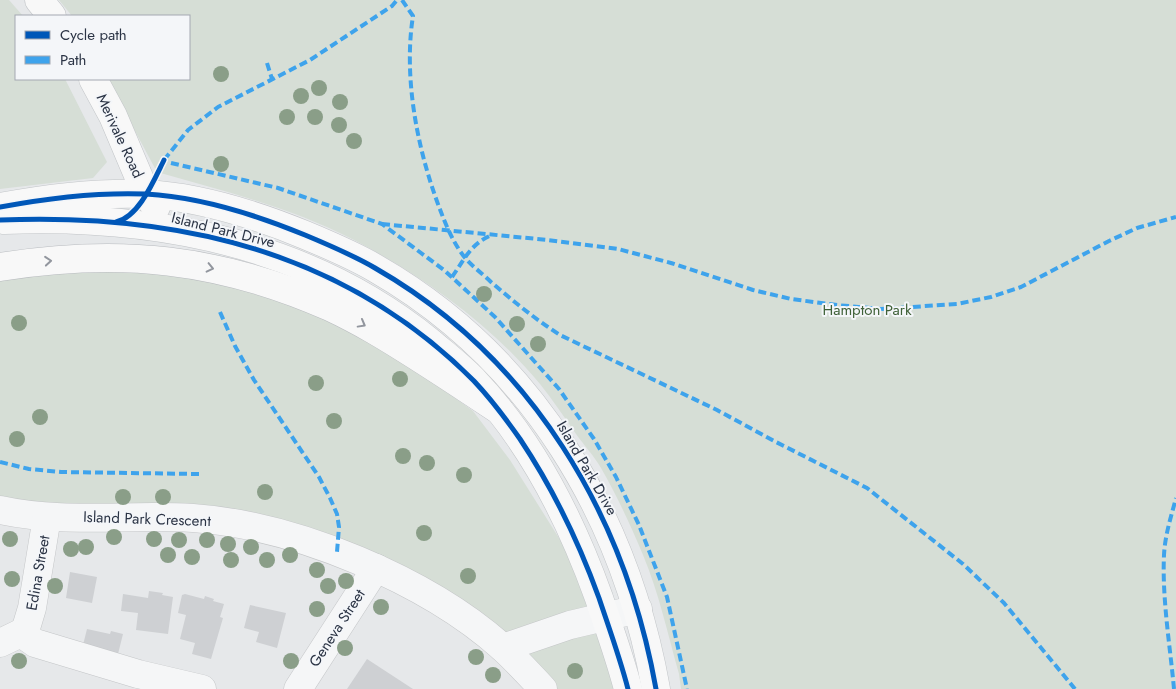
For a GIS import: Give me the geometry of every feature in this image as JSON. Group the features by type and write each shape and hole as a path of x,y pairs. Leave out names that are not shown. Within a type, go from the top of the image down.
{"main road":[{"path":"39,0 51,15"},
{"name":"Merivale Road","path":"94,80 113,116 146,194 164,214 192,232"},
{"name":"Island Park Drive","path":"0,207 67,196 146,194 199,201 283,226 320,241 376,269 401,284 480,346 522,389 578,471 622,561 638,609 656,689"},
{"name":"Island Park Drive","path":"0,220 56,219 90,221 192,232 246,246 282,257 345,285 370,299 418,333 475,382 499,410 532,458 566,517 580,546 606,617 628,689"},
{"path":"0,267 58,260 137,258 198,265 249,277 293,292 346,315 434,367 499,410"}],"street":[{"name":"Island Park Crescent","path":"0,510 47,517 193,518 287,536 337,552 376,568 432,597 459,614 503,648 543,689"},
{"name":"Edina Street","path":"10,638 26,628 32,608 47,517"},
{"name":"Geneva Street","path":"298,689 376,568"},
{"path":"503,648 570,625 638,609"},
{"path":"10,638 35,643 138,674 202,689"}],"green space":[{"path":"0,0 9,0 22,15 15,15 15,80 66,80 107,162 93,178 0,189"},
{"name":"Hampton Park","path":"59,0 1176,0 1176,689 681,689 679,674 663,614 649,569 618,500 595,459 545,390 520,362 500,341 454,303 405,269 354,240 282,209 157,172 108,80 190,80 190,15 71,15"},
{"path":"133,265 272,293 385,347 473,411 510,460 569,554 616,679 617,689 530,689 499,655 372,575 247,535 0,518 0,274"}],"building":[{"path":"70,572 97,577 92,603 66,598"},
{"path":"149,591 173,597 168,634 136,630 138,613 121,611 123,594 148,598"},
{"path":"185,594 204,599 205,596 214,599 213,601 224,604 220,617 223,618 211,659 192,654 195,643 180,639 186,615 178,613 182,595"},
{"path":"250,605 286,613 277,648 256,642 259,632 244,628"},
{"path":"87,629 110,634 111,631 123,634 117,658 82,649"},
{"path":"367,659 413,689 347,689"}],"marked path":[{"path":"164,160 188,130 218,107 310,60 392,6 397,0"},
{"path":"402,0 413,16 410,40 411,90 419,141 441,212 458,248 469,262 516,303 560,335 717,410 867,488 963,564 1004,603 1075,689"},
{"path":"267,63 272,79"},
{"path":"171,163 278,188 382,224 444,270 495,317 559,389 594,439 616,477 639,525 667,597 687,689"},
{"path":"382,224 548,240 618,249 671,263 753,290 791,299 881,309 957,304 991,297 1021,287 1137,228 1176,217"},
{"path":"452,277 473,247 492,235"},
{"path":"220,312 235,346 254,380 319,477 330,498 337,514 339,527 337,552"},
{"path":"0,462 29,469 61,472 199,474"},
{"path":"1174,689 1165,605 1164,555 1168,526 1176,498"}],"cycle path":[{"path":"116,222 124,219 139,205 164,160"},
{"path":"0,207 54,198 109,194 146,194 207,203 266,220 341,250 375,268 431,305 481,347 525,395 563,447 595,503 621,562 641,625 656,689"},
{"path":"0,220 66,220 131,224 194,234 255,249 314,271 371,300 424,336 474,381 486,395 520,439 544,477 574,536 591,577 622,666 628,689"}]}
